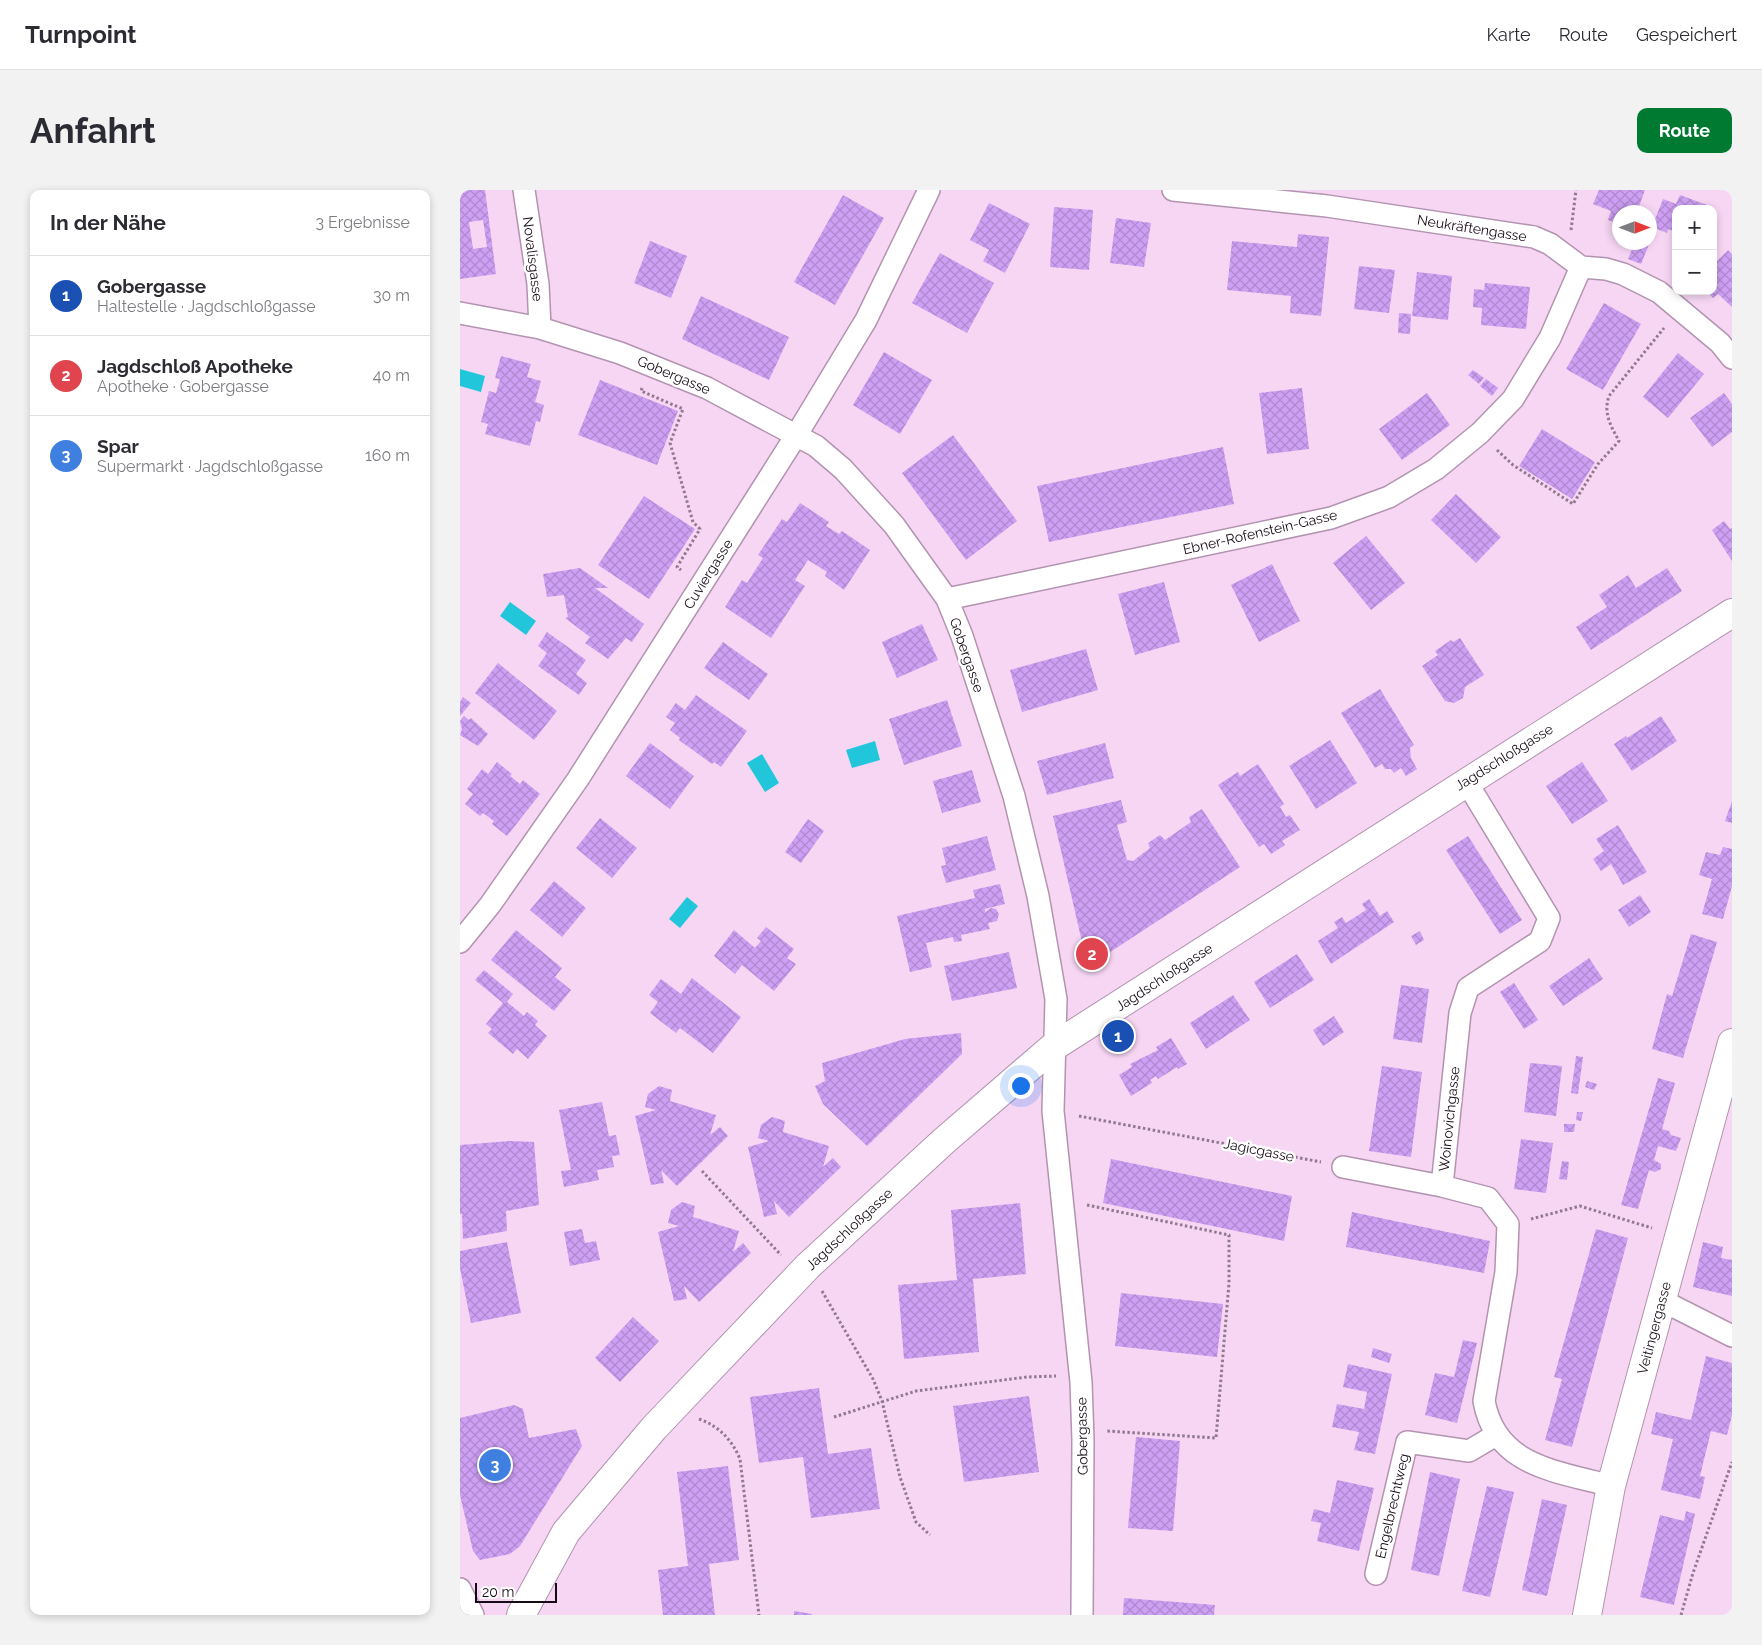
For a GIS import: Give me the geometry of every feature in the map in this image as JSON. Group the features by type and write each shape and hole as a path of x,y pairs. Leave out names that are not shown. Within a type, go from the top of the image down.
{"street":[{"name":"Novalisgasse","path":"524,190 538,284 540,328"},
{"name":"Cuviergasse","path":"460,942 490,905 578,779 796,434 866,320 929,190"},
{"name":"Neukräftengasse","path":"1173,190 1327,206 1516,234 1550,244 1574,263"},
{"path":"1574,263 1623,274 1659,292 1720,343 1732,358"},
{"name":"Ebner-Rofenstein-Gasse","path":"947,599 1330,518 1389,497 1436,469 1473,439 1512,399 1550,338 1574,263"},
{"name":"Gobergasse","path":"460,313 540,328 620,353 707,388 796,434 816,446 869,495 906,540 947,599 962,636 1014,796 1034,878 1056,999 1053,1047 1053,1111 1080,1374 1083,1440 1082,1615"},
{"name":"Jagdschloßgasse","path":"521,1615 566,1532 575,1520 796,1262 945,1140 1053,1047 1466,781 1732,613"},
{"name":"Woinovichgasse","path":"1466,781 1549,918 1540,941 1468,988 1460,1014 1442,1186 1488,1198 1508,1224"},
{"name":"Veitingergasse","path":"1587,1615 1611,1486 1732,1043"},
{"path":"1343,1166 1442,1186"},
{"path":"1508,1224 1506,1272 1484,1401 1487,1419 1496,1436 1512,1452 1531,1464 1611,1486"},
{"path":"1661,1300 1732,1336"},
{"name":"Engelbrechtweg","path":"1376,1574 1407,1442 1469,1450 1496,1436"},
{"path":"460,1589 473,1615"}],"path":[{"path":"1574,263 1576,190"},
{"path":"1494,447 1512,465 1573,504 1598,464 1619,442 1607,417 1606,405 1609,396 1667,325"},
{"path":"644,385 641,391 682,410 670,443 693,522 700,529 676,567 682,572"},
{"name":"Jagicgasse","path":"1076,1116 1343,1166"},
{"path":"702,1172 796,1262 873,1379 882,1401 900,1477 916,1522 930,1535"},
{"path":"1087,1205 1228,1235 1229,1283 1216,1438 1104,1431"},
{"path":"1508,1224 1580,1206 1660,1231"},
{"path":"834,1417 916,1391 1059,1376"},
{"path":"696,1418 715,1427 727,1437 740,1459 759,1615"},
{"path":"1681,1615 1693,1573 1732,1462"}],"water":[{"path":"460,369 485,376 481,392 460,386"},
{"path":"510,602 536,621 526,635 500,616"},
{"path":"875,741 880,760 852,768 846,750"},
{"path":"762,754 779,783 765,792 747,763"},
{"path":"687,897 698,906 680,928 669,919"}],"building":[{"path":"460,190 485,190 496,274 460,279","holes":["483,220 487,247 473,249 469,222"]},
{"path":"1599,190 1645,190 1640,205 1612,205 1612,221 1608,220 1611,211 1593,204"},
{"path":"843,195 884,218 835,305 794,282"},
{"path":"1680,195 1707,205 1672,205 1672,230 1668,229 1667,233 1657,229 1657,214 1663,199 1676,204"},
{"path":"989,203 1030,224 1005,273 983,261 989,250 970,240"},
{"path":"1054,207 1093,210 1089,270 1050,267"},
{"path":"1116,218 1151,223 1144,267 1110,263"},
{"path":"1298,234 1329,237 1321,316 1290,313 1291,296 1227,290 1232,241 1297,247"},
{"path":"650,241 687,256 671,298 634,283"},
{"path":"1632,250 1647,250 1641,264 1628,259"},
{"path":"1728,250 1732,254 1732,307 1717,295 1717,261"},
{"path":"940,253 994,283 967,333 912,303"},
{"path":"1359,266 1395,270 1389,313 1354,309"},
{"path":"1417,272 1452,276 1448,320 1412,316"},
{"path":"1485,283 1530,287 1526,329 1481,325 1482,308 1473,307 1474,289 1484,290"},
{"path":"701,296 789,337 769,380 682,339"},
{"path":"1604,303 1641,324 1603,390 1566,369"},
{"path":"1399,313 1411,314 1410,334 1398,333"},
{"path":"884,352 932,380 900,434 853,405"},
{"path":"1678,353 1704,374 1668,418 1643,397"},
{"path":"501,356 531,364 527,377 541,381 535,402 544,405 540,422 536,421 530,446 485,434 488,424 481,422 489,391 496,393 500,379 495,378"},
{"path":"1473,370 1484,378 1479,384 1468,375"},
{"path":"1486,379 1498,388 1492,396 1480,386"},
{"path":"600,380 678,411 657,465 578,435"},
{"path":"1302,388 1309,449 1267,454 1259,393"},
{"path":"1427,393 1450,425 1402,460 1379,429"},
{"path":"1724,393 1732,404 1732,432 1712,447 1690,418"},
{"path":"1542,429 1595,462 1572,499 1519,466"},
{"path":"953,435 1017,521 966,560 902,473"},
{"path":"1223,447 1234,504 1049,542 1037,486"},
{"path":"1456,494 1501,537 1476,563 1431,520"},
{"path":"644,496 695,529 649,599 598,565"},
{"path":"800,503 829,522 826,526 839,534 842,531 870,550 844,590 825,576 827,572 808,560 795,580 805,586 771,638 725,607 742,580 747,583 763,558 758,555 782,519 787,522"},
{"path":"1724,521 1730,529 1732,528 1732,561 1712,530"},
{"path":"1366,536 1405,583 1371,610 1333,563"},
{"path":"1272,564 1300,621 1259,642 1231,585"},
{"path":"580,568 608,588 595,588 644,624 632,642 626,638 608,659 585,643 590,637 565,618 568,617 564,595 547,597 543,574"},
{"path":"1667,568 1682,591 1591,650 1576,627 1607,607 1599,595 1628,575 1636,588"},
{"path":"1164,582 1180,642 1135,655 1118,594"},
{"path":"922,624 938,660 897,678 882,642"},
{"path":"547,632 586,660 576,674 587,683 579,695 538,666 547,653 538,646"},
{"path":"1460,638 1484,675 1465,687 1463,698 1454,703 1445,701 1422,666 1438,655 1435,651 1451,640 1453,642"},
{"path":"723,642 768,674 749,700 704,668"},
{"path":"1086,649 1098,690 1022,712 1010,670"},
{"path":"498,663 557,711 534,740 475,693"},
{"path":"1380,689 1414,745 1410,748 1411,758 1417,769 1406,776 1401,768 1394,773 1391,769 1385,769 1382,764 1375,768 1341,713"},
{"path":"696,695 747,731 721,767 714,762 712,764 679,740 680,738 670,730 675,723 666,717 676,703 685,710"},
{"path":"463,697 471,703 460,716 460,702"},
{"path":"947,700 962,746 904,765 889,719"},
{"path":"464,716 469,720 471,718 488,734 478,746 460,735 462,729 460,721"},
{"path":"1661,716 1677,741 1632,771 1614,744"},
{"path":"1330,740 1357,783 1316,809 1289,766"},
{"path":"650,743 694,776 670,809 626,776"},
{"path":"1105,743 1114,778 1047,795 1037,761"},
{"path":"497,762 512,774 510,776 520,784 523,780 540,794 507,836 492,824 494,821 483,813 480,816 465,804 473,794 467,789 482,769 488,774"},
{"path":"1582,762 1608,801 1572,824 1546,786"},
{"path":"1258,764 1284,804 1280,807 1286,817 1290,815 1300,830 1282,841 1285,845 1271,854 1264,844 1259,847 1218,785 1238,772 1240,776"},
{"path":"972,770 981,802 942,813 933,781"},
{"path":"1121,800 1127,822 1117,825 1127,860 1133,861 1150,848 1148,843 1160,835 1165,840 1191,822 1189,817 1202,809 1240,867 1098,960 1085,955 1053,816"},
{"path":"1732,801 1732,823 1725,821"},
{"path":"600,818 637,848 612,878 576,848"},
{"path":"808,819 824,831 801,863 785,852"},
{"path":"1618,825 1647,872 1623,885 1611,864 1601,871 1593,859 1604,851 1596,839"},
{"path":"987,836 996,870 946,883 941,866 946,865 942,848"},
{"path":"1468,836 1522,920 1500,934 1446,850"},
{"path":"1723,847 1732,849 1732,886 1723,919 1702,914 1712,879 1699,875 1706,852 1720,855"},
{"path":"554,881 586,908 562,937 530,910"},
{"path":"1000,884 1005,904 985,909 985,912 991,908 996,909 999,914 997,921 988,923 990,929 961,935 962,941 954,942 953,937 926,943 932,967 910,972 897,916 975,898 973,890"},
{"path":"1640,895 1651,912 1629,927 1618,910"},
{"path":"1369,899 1380,916 1387,911 1394,922 1331,964 1318,941 1338,928 1334,922 1342,917 1346,923 1366,910 1362,904"},
{"path":"766,927 794,949 787,958 796,964 774,991 742,965 735,974 714,956 734,930 755,948 761,941 757,938"},
{"path":"516,930 562,968 555,977 571,990 554,1011 491,960"},
{"path":"1420,931 1424,940 1416,945 1411,936"},
{"path":"1691,934 1717,942 1683,1058 1652,1049 1667,994 1672,996"},
{"path":"1009,952 1017,988 952,1001 944,966"},
{"path":"1297,954 1314,980 1270,1008 1254,982"},
{"path":"1589,958 1603,979 1563,1006 1549,986"},
{"path":"484,970 513,994 507,1002 524,1016 527,1012 538,1021 535,1025 547,1036 528,1059 517,1049 513,1054 488,1033 492,1029 486,1024 503,1003 475,980"},
{"path":"692,978 741,1017 713,1053 680,1028 676,1033 650,1013 658,1002 649,995 661,979 681,994"},
{"path":"1514,983 1538,1020 1524,1029 1500,992"},
{"path":"1401,985 1429,989 1422,1043 1393,1039"},
{"path":"1233,995 1250,1020 1206,1049 1190,1023"},
{"path":"1334,1016 1344,1032 1323,1046 1313,1030"},
{"path":"961,1033 962,1054 867,1146 823,1104 815,1086 825,1081 822,1063 905,1039"},
{"path":"1171,1038 1187,1064 1178,1069 1177,1067 1158,1079 1156,1076 1150,1080 1152,1083 1131,1096 1119,1075 1132,1067 1130,1064 1158,1050 1156,1047"},
{"path":"1576,1056 1583,1057 1578,1094 1571,1093"},
{"path":"1530,1063 1562,1066 1556,1116 1524,1112"},
{"path":"1382,1066 1422,1072 1411,1157 1369,1151"},
{"path":"1658,1078 1675,1083 1662,1129 1669,1131 1671,1135 1681,1138 1676,1151 1658,1146 1654,1160 1661,1164 1661,1169 1655,1172 1649,1170 1638,1209 1621,1205"},
{"path":"1587,1081 1597,1084 1594,1090 1585,1087"},
{"path":"659,1086 672,1090 670,1101 716,1115 710,1135 720,1127 728,1136 677,1186 661,1170 664,1183 651,1185 635,1116 656,1110 645,1107 648,1094"},
{"path":"602,1102 609,1136 616,1135 620,1155 612,1156 614,1167 597,1170 599,1180 564,1187 561,1171 571,1170 559,1110"},
{"path":"1577,1112 1583,1112 1581,1121 1576,1120"},
{"path":"772,1117 785,1121 783,1132 829,1146 823,1167 833,1158 841,1167 789,1217 774,1201 777,1214 764,1217 748,1147 769,1141 758,1138 761,1125"},
{"path":"1564,1124 1575,1124 1574,1132 1564,1132"},
{"path":"1521,1139 1553,1143 1546,1193 1514,1189"},
{"path":"510,1141 534,1142 539,1205 506,1211 507,1231 463,1239 462,1214 460,1214 460,1145"},
{"path":"1111,1159 1292,1196 1284,1241 1103,1203"},
{"path":"1562,1161 1569,1162 1567,1180 1559,1179"},
{"path":"682,1202 695,1206 693,1217 739,1231 733,1252 743,1243 751,1253 699,1302 684,1286 687,1299 674,1301 658,1232 679,1226 668,1223 671,1210"},
{"path":"1020,1203 1026,1274 973,1279 979,1352 904,1359 898,1285 957,1280 951,1210"},
{"path":"1352,1212 1490,1241 1484,1273 1346,1247"},
{"path":"582,1229 585,1243 596,1241 600,1260 570,1266 564,1232"},
{"path":"1596,1229 1628,1238 1572,1447 1545,1440 1562,1379 1554,1377"},
{"path":"507,1242 521,1313 471,1323 460,1268 460,1251"},
{"path":"1703,1242 1723,1247 1721,1258 1732,1260 1732,1296 1693,1287"},
{"path":"1121,1293 1223,1304 1217,1357 1115,1346"},
{"path":"633,1317 659,1341 620,1382 595,1358"},
{"path":"1463,1340 1477,1343 1457,1423 1425,1415 1435,1373 1454,1377"},
{"path":"1373,1348 1392,1354 1389,1363 1371,1357"},
{"path":"1706,1356 1732,1363 1732,1415 1727,1435 1711,1431 1700,1476 1705,1477 1700,1499 1661,1490 1673,1439 1651,1434 1656,1412 1691,1420"},
{"path":"1348,1364 1392,1374 1375,1454 1354,1450 1359,1432 1332,1427 1337,1404 1364,1409 1367,1392 1343,1387"},
{"path":"819,1388 828,1454 871,1448 880,1509 811,1518 803,1457 759,1463 750,1397"},
{"path":"1029,1396 1039,1472 964,1482 953,1406"},
{"path":"514,1405 523,1409 529,1438 576,1429 582,1446 520,1546 510,1554 480,1560 473,1551 460,1495 460,1418"},
{"path":"1136,1437 1180,1441 1173,1531 1128,1528"},
{"path":"728,1466 739,1560 709,1564 715,1615 663,1615 658,1570 688,1566 677,1472"},
{"path":"1430,1472 1460,1479 1439,1576 1411,1570"},
{"path":"1337,1480 1374,1488 1359,1551 1317,1541 1321,1523 1311,1521 1314,1509 1330,1513"},
{"path":"1487,1486 1514,1492 1490,1597 1462,1591"},
{"path":"1542,1499 1567,1505 1547,1596 1522,1590"},
{"path":"1686,1511 1695,1514 1674,1605 1640,1597 1660,1515 1684,1521"},
{"path":"1124,1598 1215,1605 1214,1615 1123,1615"},
{"path":"794,1611 812,1614 812,1615 794,1615"}],"place":[{"name":"Jagdschloß Apotheke","path":"1092,954"},
{"name":"Gobergasse","path":"1118,1036"},
{"name":"Spar","path":"495,1465"}]}
